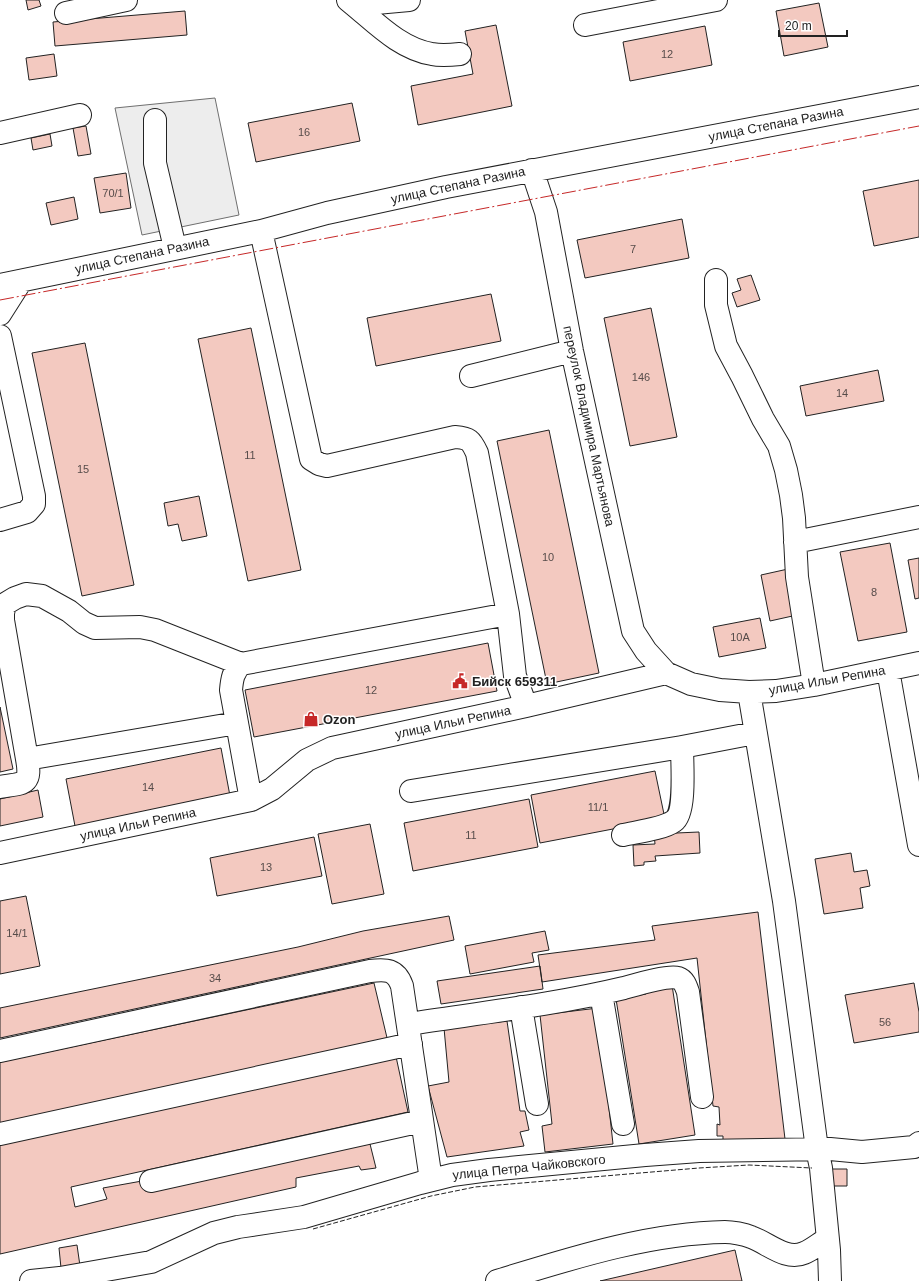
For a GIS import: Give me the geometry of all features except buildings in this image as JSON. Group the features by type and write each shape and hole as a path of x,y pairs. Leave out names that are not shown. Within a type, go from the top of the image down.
{"street":[{"path":"66,12 126,0"},
{"path":"351,2 410,0"},
{"path":"585,25 716,0"},
{"path":"351,2 397,40 416,50 433,54 460,54"},
{"name":"улица Степана Разина","path":"0,285 261,230 327,213 446,187 919,97"},
{"path":"0,133 80,115"},
{"path":"155,120 155,163 175,248"},
{"name":"переулок Владимира Мартьянова","path":"532,170 546,212 572,351 633,631 646,651 666,673"},
{"path":"261,230 311,459 319,464 327,466 455,437 466,438 473,444 478,453 508,614 515,676 526,706"},
{"path":"716,280 716,305 726,346 763,419 779,446 786,470 791,495 797,577 814,685"},
{"path":"0,314 21,281"},
{"path":"0,336 34,496 34,504 27,512 0,520"},
{"path":"471,376 572,351"},
{"path":"795,542 919,517"},
{"path":"0,787 23,783 28,777 29,770 3,620 3,613 6,604 15,598 26,594 42,596 69,611 84,623 95,628 140,627 155,630 241,664 508,614"},
{"name":"улица Ильи Репина","path":"0,853 251,800 272,790 307,760 332,748 526,706 666,673 692,684 720,690 749,692 776,691 814,685 919,663"},
{"path":"241,664 235,670 231,690 251,800"},
{"path":"888,670 919,845"},
{"path":"749,692 784,901 817,1149 821,1168 828,1239 830,1281"},
{"path":"27,759 237,723"},
{"path":"411,791 756,733"},
{"path":"623,835 666,825 674,821 679,816 682,798 682,746"},
{"path":"0,1051 370,970 390,970 399,978 402,986 431,1180"},
{"path":"0,1134 521,1007 581,998 670,978 678,978 685,983 690,1004 702,1097"},
{"path":"601,993 623,1124"},
{"path":"521,1007 537,1104"},
{"path":"151,1181 422,1121"},
{"name":"улица Петра Чайковского","path":"31,1281 60,1278 151,1262 214,1233 238,1227 304,1217 452,1175 488,1170 699,1151 844,1149 862,1152 917,1146"},
{"path":"497,1281 607,1250 652,1240 687,1235 726,1232 750,1236 785,1254 795,1255 804,1253 828,1239"}],"shaded area":[{"path":"215,98 239,215 142,235 115,108"}],"fence":[{"path":"313,1229 431,1196 475,1187 749,1165 812,1168"}],"power":[{"path":"0,300 919,126"}],"place":[{"name":"Бийск 659311","path":"460,681"},
{"name":"Ozon","path":"311,719"}]}
